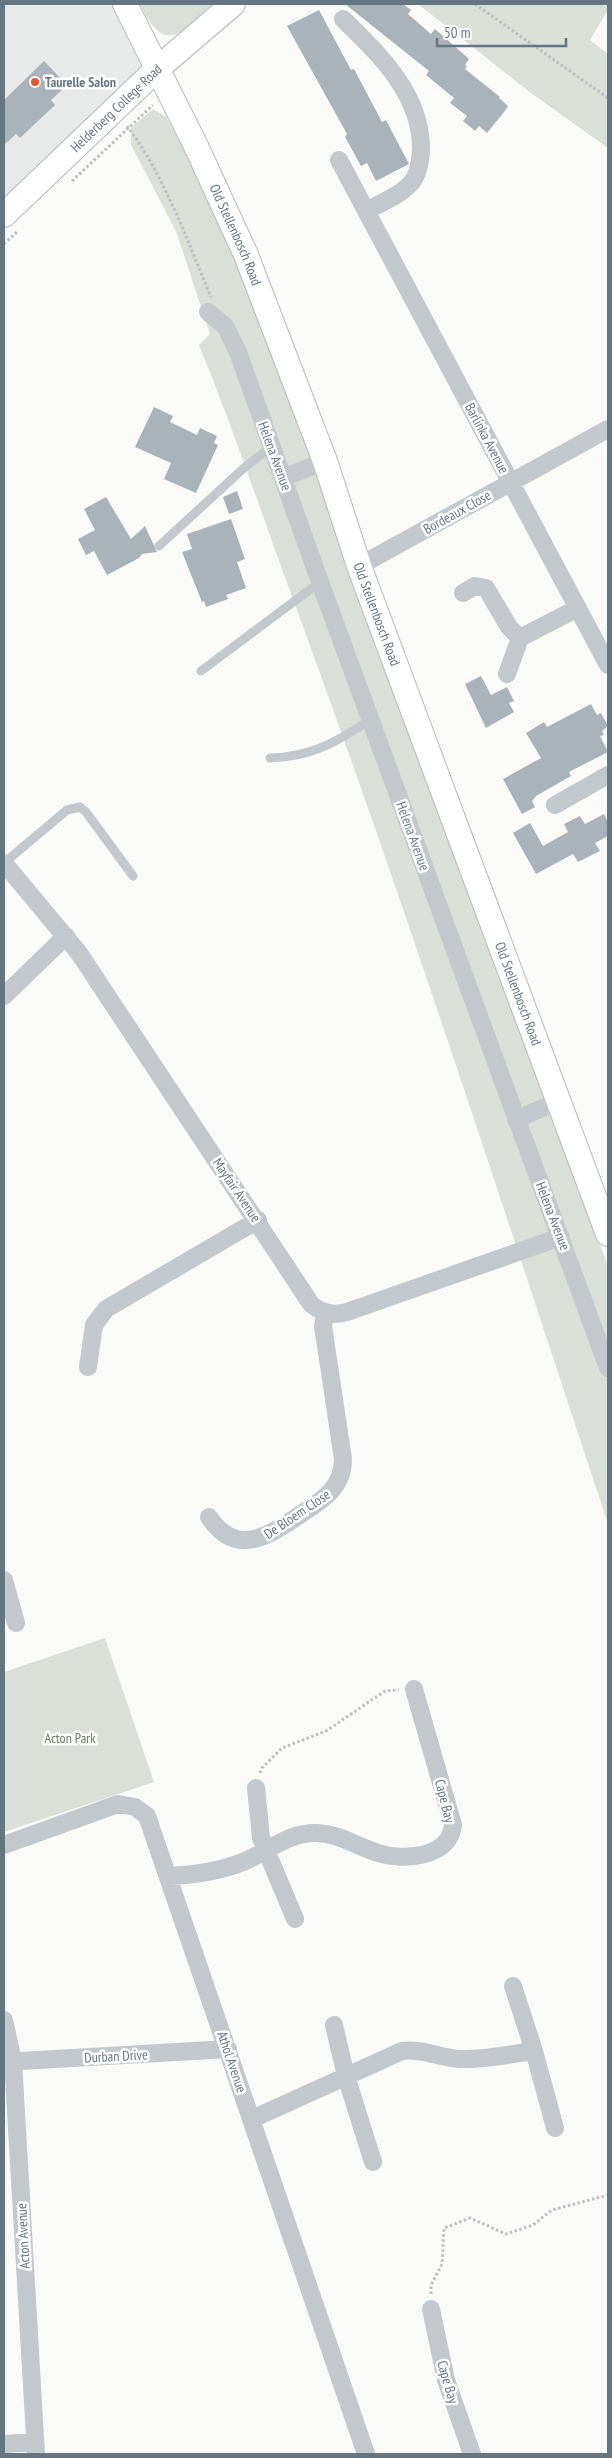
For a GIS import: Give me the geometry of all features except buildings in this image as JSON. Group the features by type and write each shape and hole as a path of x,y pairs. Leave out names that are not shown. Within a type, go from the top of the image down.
{"street":[{"name":"Old Stellenbosch Road","path":"125,4 246,255 325,461 359,566 608,1234"},
{"name":"Helderberg College Road","path":"14,220 114,110 157,69 233,4"},
{"path":"343,18 387,63 402,87 417,118 421,136 419,169 411,184 399,193 366,211"},
{"name":"Barlinka Avenue","path":"339,160 608,665"},
{"name":"Helena Avenue","path":"214,316 230,333 239,355 370,720 607,1364"},
{"name":"Bordeaux Close","path":"359,566 608,429"},
{"path":"283,478 325,461"},
{"path":"463,593 475,586 486,588 509,627 520,638"},
{"path":"507,674 520,638 578,608"},
{"path":"555,805 608,775"},
{"name":"Mayfair Avenue","path":"4,863 66,936 258,1220 312,1304 325,1313"},
{"path":"4,996 66,936"},
{"path":"516,1120 560,1101"},
{"path":"88,1367 94,1325 106,1309 258,1220"},
{"path":"325,1313 347,1312 561,1236"},
{"name":"De Bloem Close","path":"209,1517 218,1529 235,1539 255,1540 264,1537 330,1494 339,1480 343,1459 323,1326 325,1313"},
{"path":"4,1580 16,1623"},
{"name":"Cape Bay","path":"169,1876 228,1867 244,1861 294,1835 316,1833 345,1838 378,1853 398,1857 437,1850 447,1843 453,1825 414,1689"},
{"path":"256,1788 259,1828 295,1919"},
{"name":"Athol Avenue","path":"4,1844 118,1804 127,1804 142,1810 147,1816 366,2454"},
{"path":"513,1986 534,2051 555,2128"},
{"name":"Acton Avenue","path":"4,2020 36,2448"},
{"path":"334,2025 346,2076 373,2162"},
{"name":"Durban Drive","path":"8,2062 228,2049"},
{"path":"252,2119 397,2052 409,2050 462,2059 534,2051"},
{"name":"Cape Bay","path":"432,2309 446,2380 472,2454"},
{"path":"4,2444 36,2448"}],"lane":[{"path":"159,546 245,467 271,447"},
{"path":"201,671 320,582"},
{"path":"270,758 309,753 339,741 370,720"},
{"path":"4,863 67,810 80,807 133,876"}],"path":[{"path":"475,4 608,98"},
{"path":"66,186 168,91"},
{"path":"114,110 147,156 183,229 214,316"},
{"path":"4,244 14,220"},
{"path":"256,1788 262,1768 282,1748 326,1731 385,1691 414,1689"},
{"path":"432,2309 431,2285 442,2264 444,2228 470,2218 506,2234 533,2225 552,2210 608,2196"}],"shaded area":[{"path":"4,4 126,4 158,69 4,216"}],"green space":[{"path":"140,4 214,4 183,31 174,35 166,35 157,30"},
{"path":"418,4 608,4 608,10 590,40 608,54 608,148 531,93"},
{"path":"153,109 166,117 228,229 608,1266 608,1524 378,837 237,444 199,345 210,334 176,231 131,145 131,128"},
{"name":"Acton Park","path":"105,1638 154,1782 4,1832 4,1672"}],"place":[{"name":"Taurelle Salon","path":"35,82"}]}
